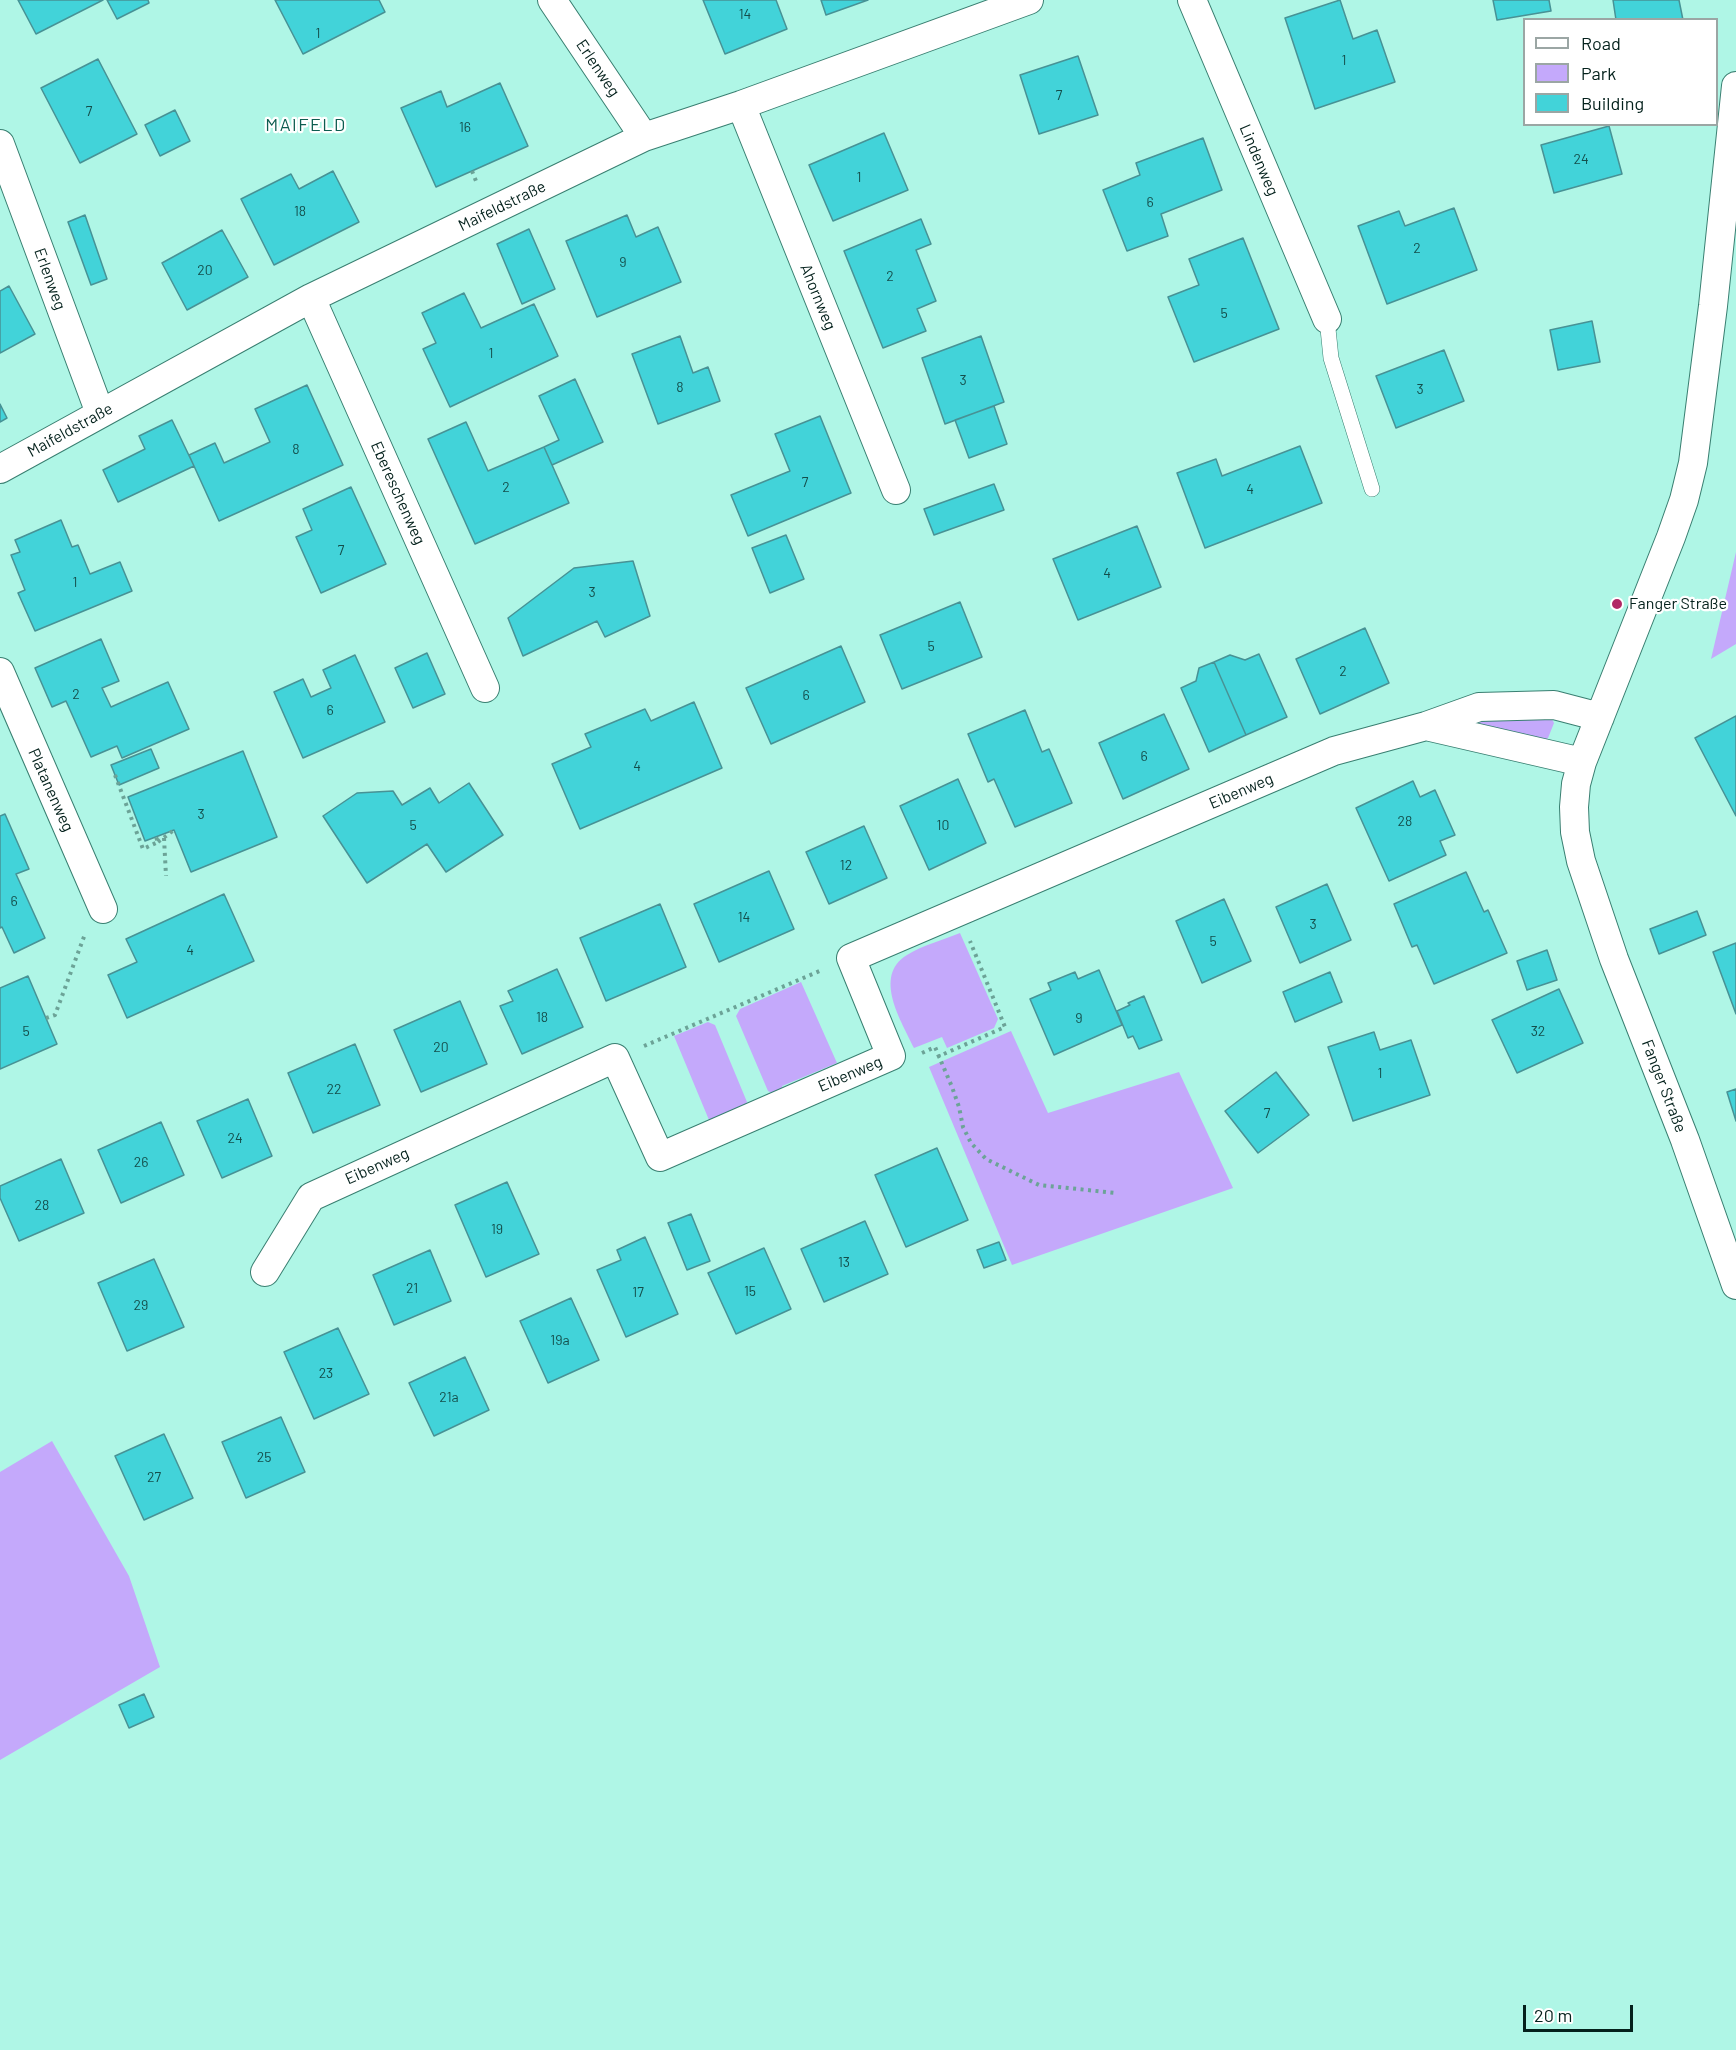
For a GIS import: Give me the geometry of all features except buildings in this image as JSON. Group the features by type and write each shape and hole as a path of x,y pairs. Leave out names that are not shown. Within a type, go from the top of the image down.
{"street":[{"name":"Erlenweg","path":"552,0 644,137"},
{"name":"Maifeldstraße","path":"0,469 311,298 644,137 741,105 1029,0"},
{"name":"Lindenweg","path":"1192,0 1327,319"},
{"name":"Fanger Straße","path":"1736,86 1713,306 1693,464 1671,537 1582,762 1576,784 1574,807 1575,832 1581,861 1614,959 1682,1130 1736,1285"},
{"name":"Ahornweg","path":"741,105 896,490"},
{"name":"Erlenweg","path":"0,144 100,413"},
{"name":"Ebereschenweg","path":"311,298 484,688"},
{"name":"Platanenweg","path":"0,672 94,920"},
{"name":"Eibenweg","path":"266,1272 310,1197 615,1058 660,1157 891,1056 851,958 1334,751 1426,726 1479,706 1554,705 1600,717"},
{"name":"Eibenweg","path":"1426,726 1582,762"}],"lane":[{"path":"1327,319 1330,358 1372,489"}],"path":[{"path":"115,775 143,849 174,830"},
{"path":"164,837 166,876"},
{"path":"937,1057 1005,1027 957,912"},
{"path":"46,1018 55,1015 94,920"},
{"path":"615,1058 851,958"},
{"path":"891,1056 917,1055 934,1047 952,1087 967,1135 971,1143 986,1159 1039,1185 1116,1193"}],"green space":[{"path":"1736,552 1736,644 1711,659"},
{"path":"1471,719 1552,719 1554,723 1548,738 1544,741 1477,730"},
{"path":"960,933 998,1019 994,1028 947,1048 942,1037 914,1048 893,1000 892,975 897,964 907,955 926,945"},
{"path":"801,982 837,1063 782,1086 784,1092 776,1095 768,1091 736,1016 740,1009"},
{"path":"708,1022 715,1025 747,1102 709,1120 674,1036"},
{"path":"1011,1031 1048,1113 1179,1072 1233,1188 1012,1265 929,1067"},
{"path":"52,1441 129,1576 160,1667 0,1760 0,1472"}],"place":[{"name":"Fanger Straße","path":"1617,604"}],"district":[{"name":"MAIFELD","path":"306,125"}]}
